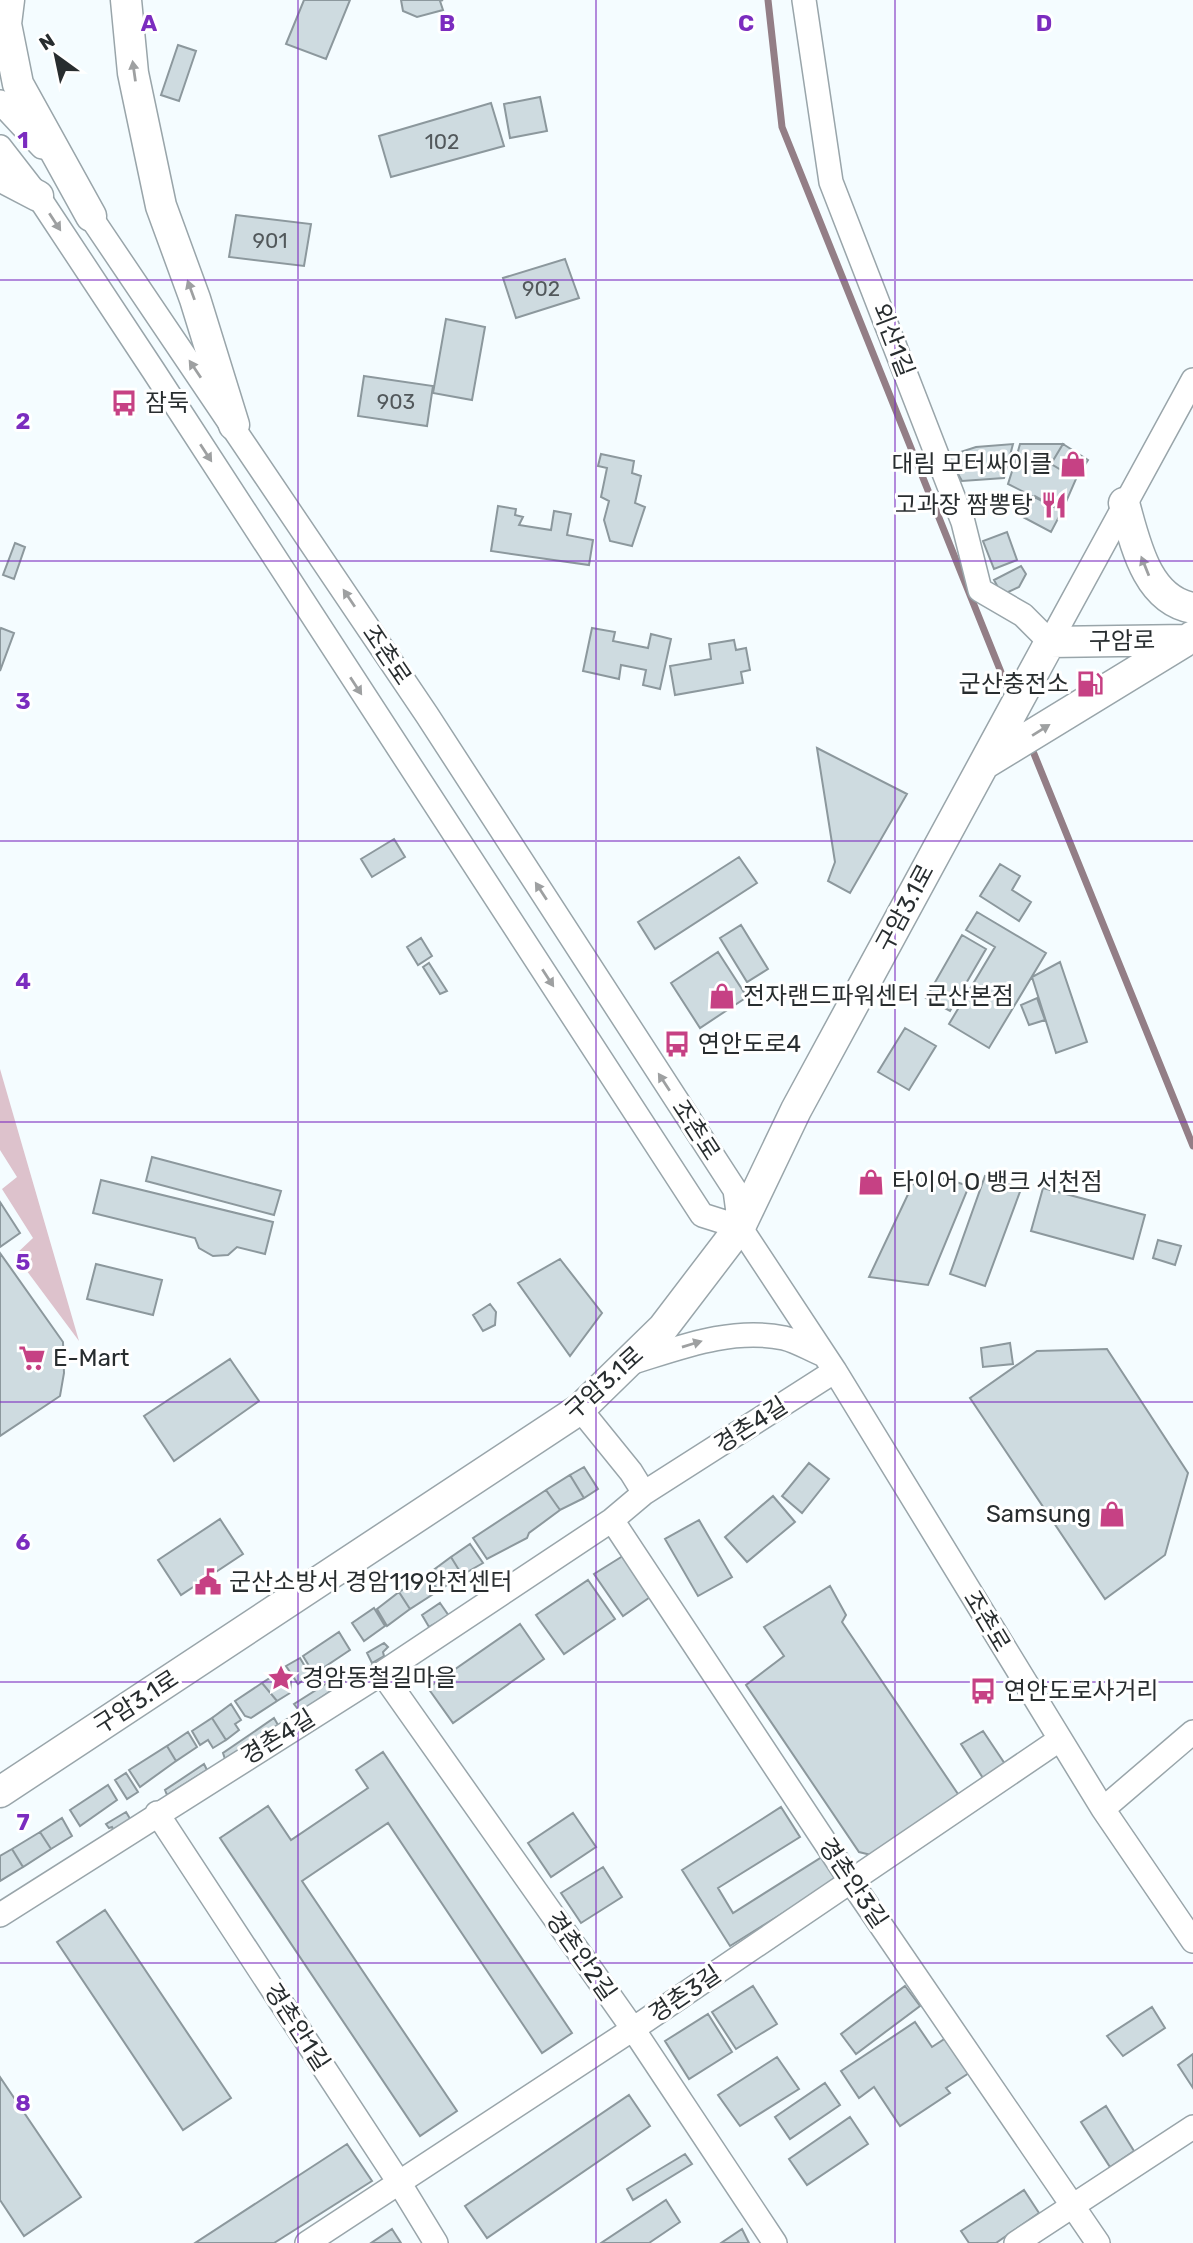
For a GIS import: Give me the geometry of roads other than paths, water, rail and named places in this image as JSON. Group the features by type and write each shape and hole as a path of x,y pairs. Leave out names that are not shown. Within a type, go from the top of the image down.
{"main road":[{"path":"9,0 6,24 18,84 91,216"},
{"path":"126,0 134,73 161,206 195,299 234,425"},
{"path":"0,176 38,196"},
{"path":"1124,503 1150,578 1163,593 1193,608"},
{"path":"983,765 1190,638"},
{"name":"구암로","path":"1048,647 1190,638"},
{"name":"구암3.1로","path":"0,1792 580,1409 663,1328 740,1227 796,1110 1048,647"}],"street":[{"name":"외산1길","path":"804,0 831,182 963,522 980,590 1023,615 1048,647"},
{"name":"조촌로","path":"0,102 32,133 91,216 427,715 735,1190 740,1227 830,1363 1059,1740 1193,1941"},
{"name":"조촌로","path":"0,147 38,196 702,1215 740,1227"},
{"path":"1048,647 1193,380"},
{"path":"627,1364 710,1338 748,1335 785,1338 830,1363"},
{"name":"경촌4길","path":"0,1915 156,1813 382,1673 612,1520 644,1493 830,1363"},
{"path":"580,1409 631,1472 644,1493"},
{"name":"경촌안3길","path":"612,1520 852,1883 1098,2243"},
{"name":"경촌안2길","path":"382,1673 633,2029 775,2243"},
{"path":"1103,1809 1193,1732"},
{"name":"경촌3길","path":"307,2243 852,1883 1059,1740"},
{"name":"경촌안1길","path":"156,1813 400,2183 436,2243"},
{"path":"1016,2243 1193,2127"}],"waterway":[{"path":"768,0 782,127 1011,697"},
{"path":"1030,744 1193,1146"}],"place":[{"name":"잠둑","path":"124,403"},
{"name":"대림 모터싸이클","path":"1073,464"},
{"name":"고과장 짬뽕탕","path":"1054,505"},
{"name":"군산충전소","path":"1090,684"},
{"name":"전자랜드파워센터 군산본점","path":"722,996"},
{"name":"연안도로4","path":"677,1044"},
{"name":"타이어 O 뱅크 서천점","path":"871,1182"},
{"name":"E-Mart","path":"32,1358"},
{"name":"Samsung","path":"1112,1514"},
{"name":"군산소방서 경암119안전센터","path":"208,1582"},
{"name":"경암동철길마을","path":"281,1678"},
{"name":"연안도로사거리","path":"983,1691"}]}
